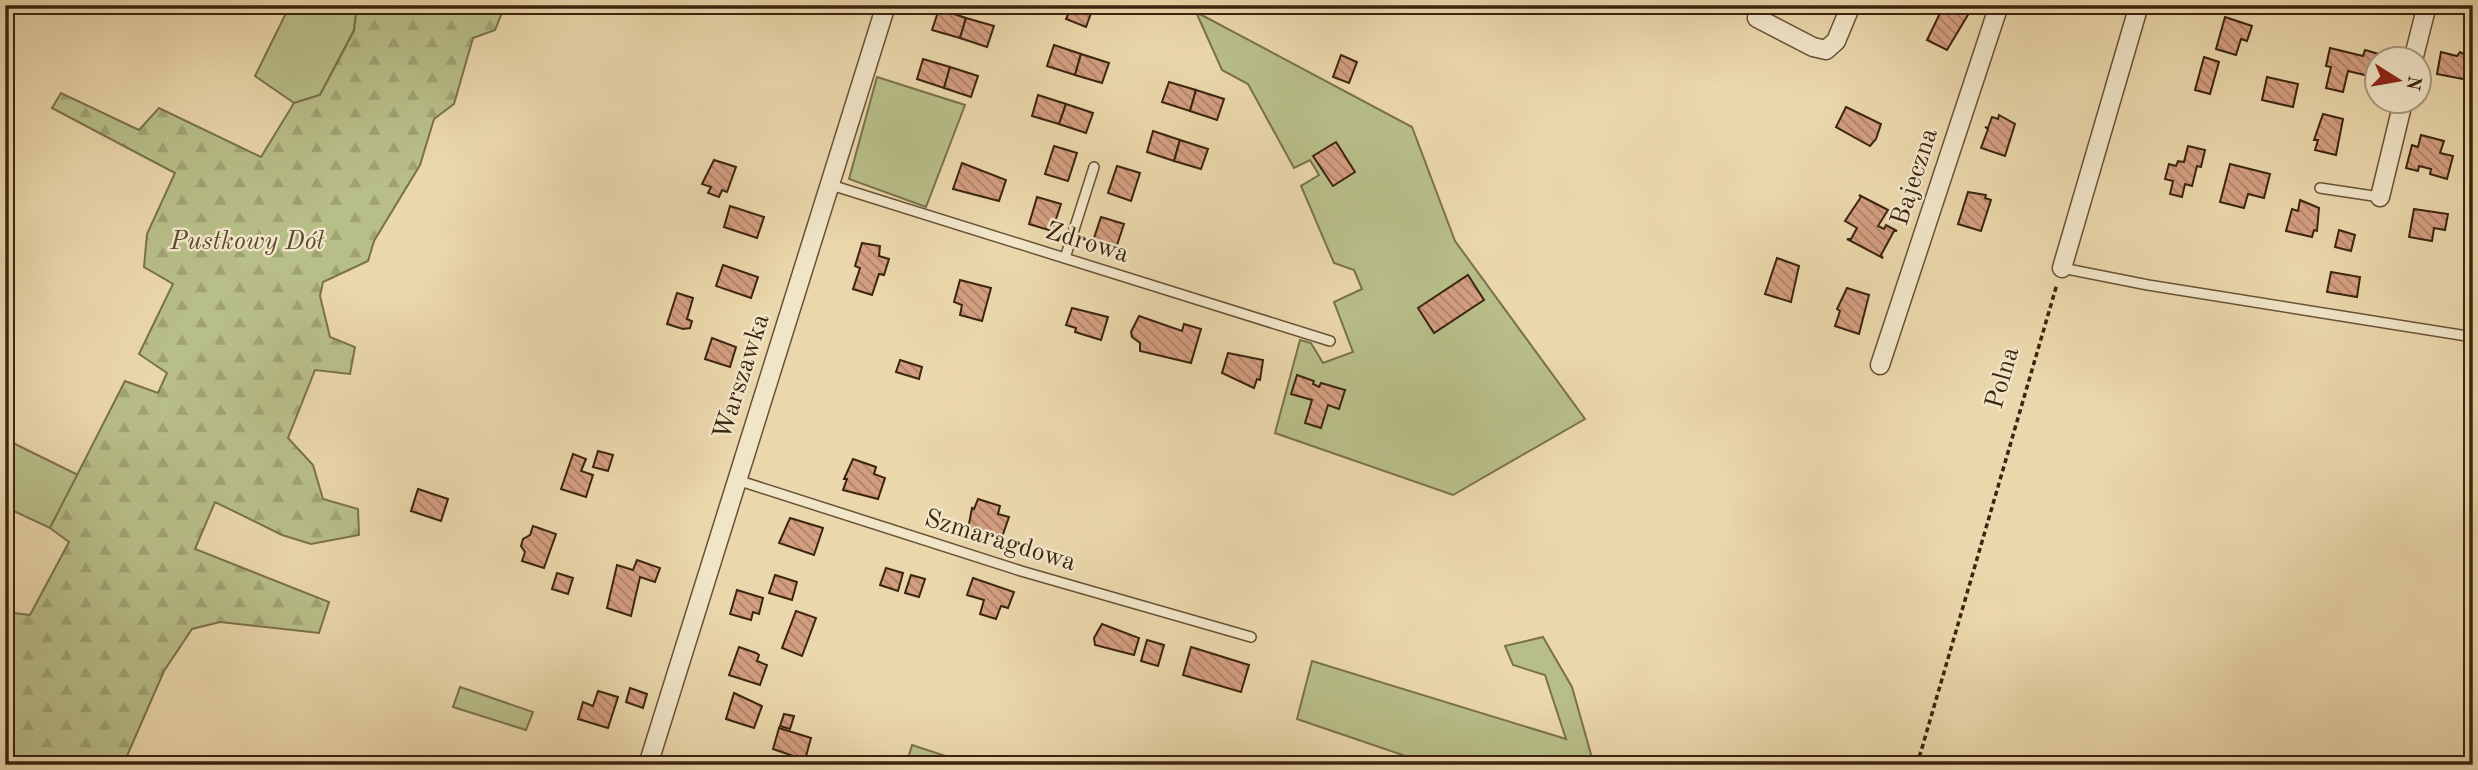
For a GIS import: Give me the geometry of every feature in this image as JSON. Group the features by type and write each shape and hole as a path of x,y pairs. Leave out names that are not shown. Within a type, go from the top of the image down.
{"street":[{"name":"Warszawka","path":"648,765 886,5"},
{"path":"1758,18 1813,47 1826,50 1836,41 1851,5"},
{"name":"Bajeczna","path":"1880,365 2000,5"},
{"path":"2062,268 2140,5"},
{"path":"2417,46 2427,5"},
{"path":"2379,197 2399,116"}],"lane":[{"path":"1065,258 1094,167"},
{"name":"Zdrowa","path":"831,185 1330,341"},
{"path":"2320,188 2379,197"},
{"path":"2062,268 2473,337"},
{"name":"Szmaragdowa","path":"737,480 1021,571 1251,637"}],"path":[{"name":"Polna","path":"1917,765 2062,268"}],"green space":[{"path":"290,5 357,5 354,30 320,95 294,103 255,76"},
{"name":"Pustkowy Dół","path":"357,5 505,5 495,30 473,38 454,104 434,119 420,165 374,241 368,261 323,282 320,296 330,337 355,347 350,374 315,370 288,438 313,465 323,499 358,509 359,535 311,544 282,535 215,502 195,549 329,602 319,633 220,622 192,629 164,671 123,765 5,765 5,612 30,615 69,542 50,528 125,381 158,393 167,373 139,354 173,284 144,267 147,234 175,173 52,108 61,93 139,130 159,108 261,157 294,103 320,95 354,31"},
{"path":"1196,12 1412,127 1455,241 1585,419 1453,495 1275,433 1300,340 1311,343 1323,363 1353,352 1334,302 1362,289 1354,270 1334,263 1301,186 1319,175 1310,160 1294,168 1248,84 1222,70"},
{"path":"877,77 965,105 926,207 849,179"},
{"path":"5,439 78,475 50,528 5,507"},
{"path":"1543,637 1572,687 1594,765 1432,765 1297,719 1312,661 1566,739 1545,675 1513,665 1505,646"},
{"path":"460,687 533,712 526,730 453,707"},
{"path":"912,745 973,765 906,765"}],"building":[{"path":"1072,5 1094,5 1086,27 1066,19"},
{"path":"1944,5 1957,5 1969,13 1947,50 1927,40"},
{"path":"939,9 966,18 960,38 932,30"},
{"path":"2225,17 2252,26 2247,41 2241,39 2236,55 2216,49"},
{"path":"966,18 994,26 987,47 960,38"},
{"path":"1054,45 1081,54 1075,75 1047,66"},
{"path":"2330,48 2362,56 2362,74 2348,71 2343,92 2326,88 2331,67 2326,66"},
{"path":"2441,52 2457,56 2460,52 2473,59 2473,81 2437,74"},
{"path":"1081,54 1109,63 1102,83 1075,75"},
{"path":"1341,55 1357,62 1349,83 1333,77"},
{"path":"2204,57 2219,62 2210,94 2195,90"},
{"path":"923,59 950,67 944,88 917,79"},
{"path":"950,67 978,76 971,97 944,88"},
{"path":"2267,77 2298,84 2293,107 2262,100"},
{"path":"1169,82 1196,90 1190,111 1162,102"},
{"path":"1196,90 1224,99 1217,120 1190,111"},
{"path":"1038,95 1066,104 1059,124 1032,116"},
{"path":"1066,104 1093,113 1086,133 1059,124"},
{"path":"1846,107 1881,124 1876,139 1870,146 1836,127"},
{"path":"2323,114 2343,119 2336,155 2315,150 2318,140 2314,140"},
{"path":"1999,115 2015,124 2005,156 1981,148 1988,129 1985,127 1988,128 1992,117 1998,119"},
{"path":"1153,131 1180,140 1174,161 1147,152"},
{"path":"2421,135 2444,141 2440,153 2453,156 2447,179 2430,174 2431,169 2419,166 2418,171 2406,168 2412,145 2418,147"},
{"path":"1180,140 1208,149 1201,169 1174,161"},
{"path":"1336,142 1355,172 1333,186 1313,156"},
{"path":"1054,146 1077,153 1068,181 1045,174"},
{"path":"2188,146 2205,150 2192,186 2185,184 2182,197 2170,194 2173,181 2165,179 2169,164 2176,166 2178,161 2184,162"},
{"path":"714,160 736,167 727,192 722,190 719,197 708,193 711,187 702,184"},
{"path":"962,163 1006,180 999,201 953,189"},
{"path":"2230,164 2270,174 2264,198 2248,194 2244,208 2220,202"},
{"path":"1117,166 1140,173 1131,201 1108,193"},
{"path":"1968,192 1986,195 1985,198 1991,200 1981,231 1958,224"},
{"path":"1859,195 1888,210 1878,226 1884,229 1886,225 1897,231 1894,231 1881,255 1883,258 1847,239 1851,239 1857,228 1845,221 1861,197"},
{"path":"1037,197 1061,204 1052,231 1029,224"},
{"path":"2300,200 2319,208 2317,231 2314,230 2312,237 2286,231 2292,209 2298,211"},
{"path":"730,206 764,217 757,238 724,227"},
{"path":"2414,209 2448,214 2445,230 2434,228 2432,241 2409,237"},
{"path":"1101,217 1124,224 1115,251 1092,244"},
{"path":"2339,230 2355,235 2351,251 2335,247"},
{"path":"862,243 880,246 879,256 889,259 884,275 879,274 872,295 853,289 860,268 855,266"},
{"path":"1777,258 1799,266 1791,302 1765,294"},
{"path":"723,265 758,277 751,298 716,286"},
{"path":"2331,272 2360,277 2357,297 2327,292"},
{"path":"1468,275 1484,300 1434,333 1418,308"},
{"path":"960,280 991,288 982,321 960,315 962,305 954,302"},
{"path":"1847,288 1869,295 1859,334 1835,326 1840,311 1837,309"},
{"path":"677,293 693,298 687,319 692,321 690,328 683,329 667,324"},
{"path":"1072,308 1108,317 1101,340 1075,332 1076,328 1066,325"},
{"path":"1139,316 1182,331 1184,324 1201,329 1191,363 1140,351 1140,343 1132,337 1131,332"},
{"path":"712,338 736,347 730,367 705,359"},
{"path":"1228,353 1263,360 1260,380 1257,379 1254,388 1222,373"},
{"path":"900,360 922,367 919,379 896,372"},
{"path":"1297,375 1314,381 1313,384 1319,387 1321,383 1345,390 1339,409 1328,405 1321,428 1305,423 1312,400 1291,394"},
{"path":"598,451 613,455 608,471 593,467"},
{"path":"573,454 586,459 581,471 593,475 586,497 561,489"},
{"path":"853,459 876,467 874,474 885,478 878,499 843,490 847,479 844,479"},
{"path":"418,489 448,499 441,521 411,511"},
{"path":"978,499 1000,506 998,514 1009,517 1002,537 968,529 972,508 974,509"},
{"path":"790,518 823,528 814,555 779,543"},
{"path":"533,526 556,534 544,568 522,561 525,552 521,546 523,539 530,535"},
{"path":"637,560 660,568 655,582 640,577 631,616 607,608 617,565 633,570"},
{"path":"886,568 903,573 898,591 880,585"},
{"path":"557,573 573,578 568,594 552,589"},
{"path":"775,575 797,582 792,600 769,593"},
{"path":"911,575 925,579 919,597 905,593"},
{"path":"973,578 1014,592 1008,608 1001,606 996,619 980,614 984,600 967,595"},
{"path":"737,590 763,598 759,614 753,612 751,620 730,614"},
{"path":"796,611 816,618 802,656 782,648"},
{"path":"1102,624 1139,638 1134,655 1095,645 1094,638"},
{"path":"1147,640 1164,645 1158,666 1141,661"},
{"path":"739,647 756,653 759,655 757,661 767,665 760,685 729,675"},
{"path":"1191,647 1249,665 1241,692 1183,675"},
{"path":"630,688 647,694 643,708 626,702"},
{"path":"598,691 618,697 608,728 578,719 583,702 593,706"},
{"path":"734,693 762,706 754,728 726,719"},
{"path":"784,714 794,716 790,729 780,726"},
{"path":"779,728 811,738 805,760 773,749"}]}
